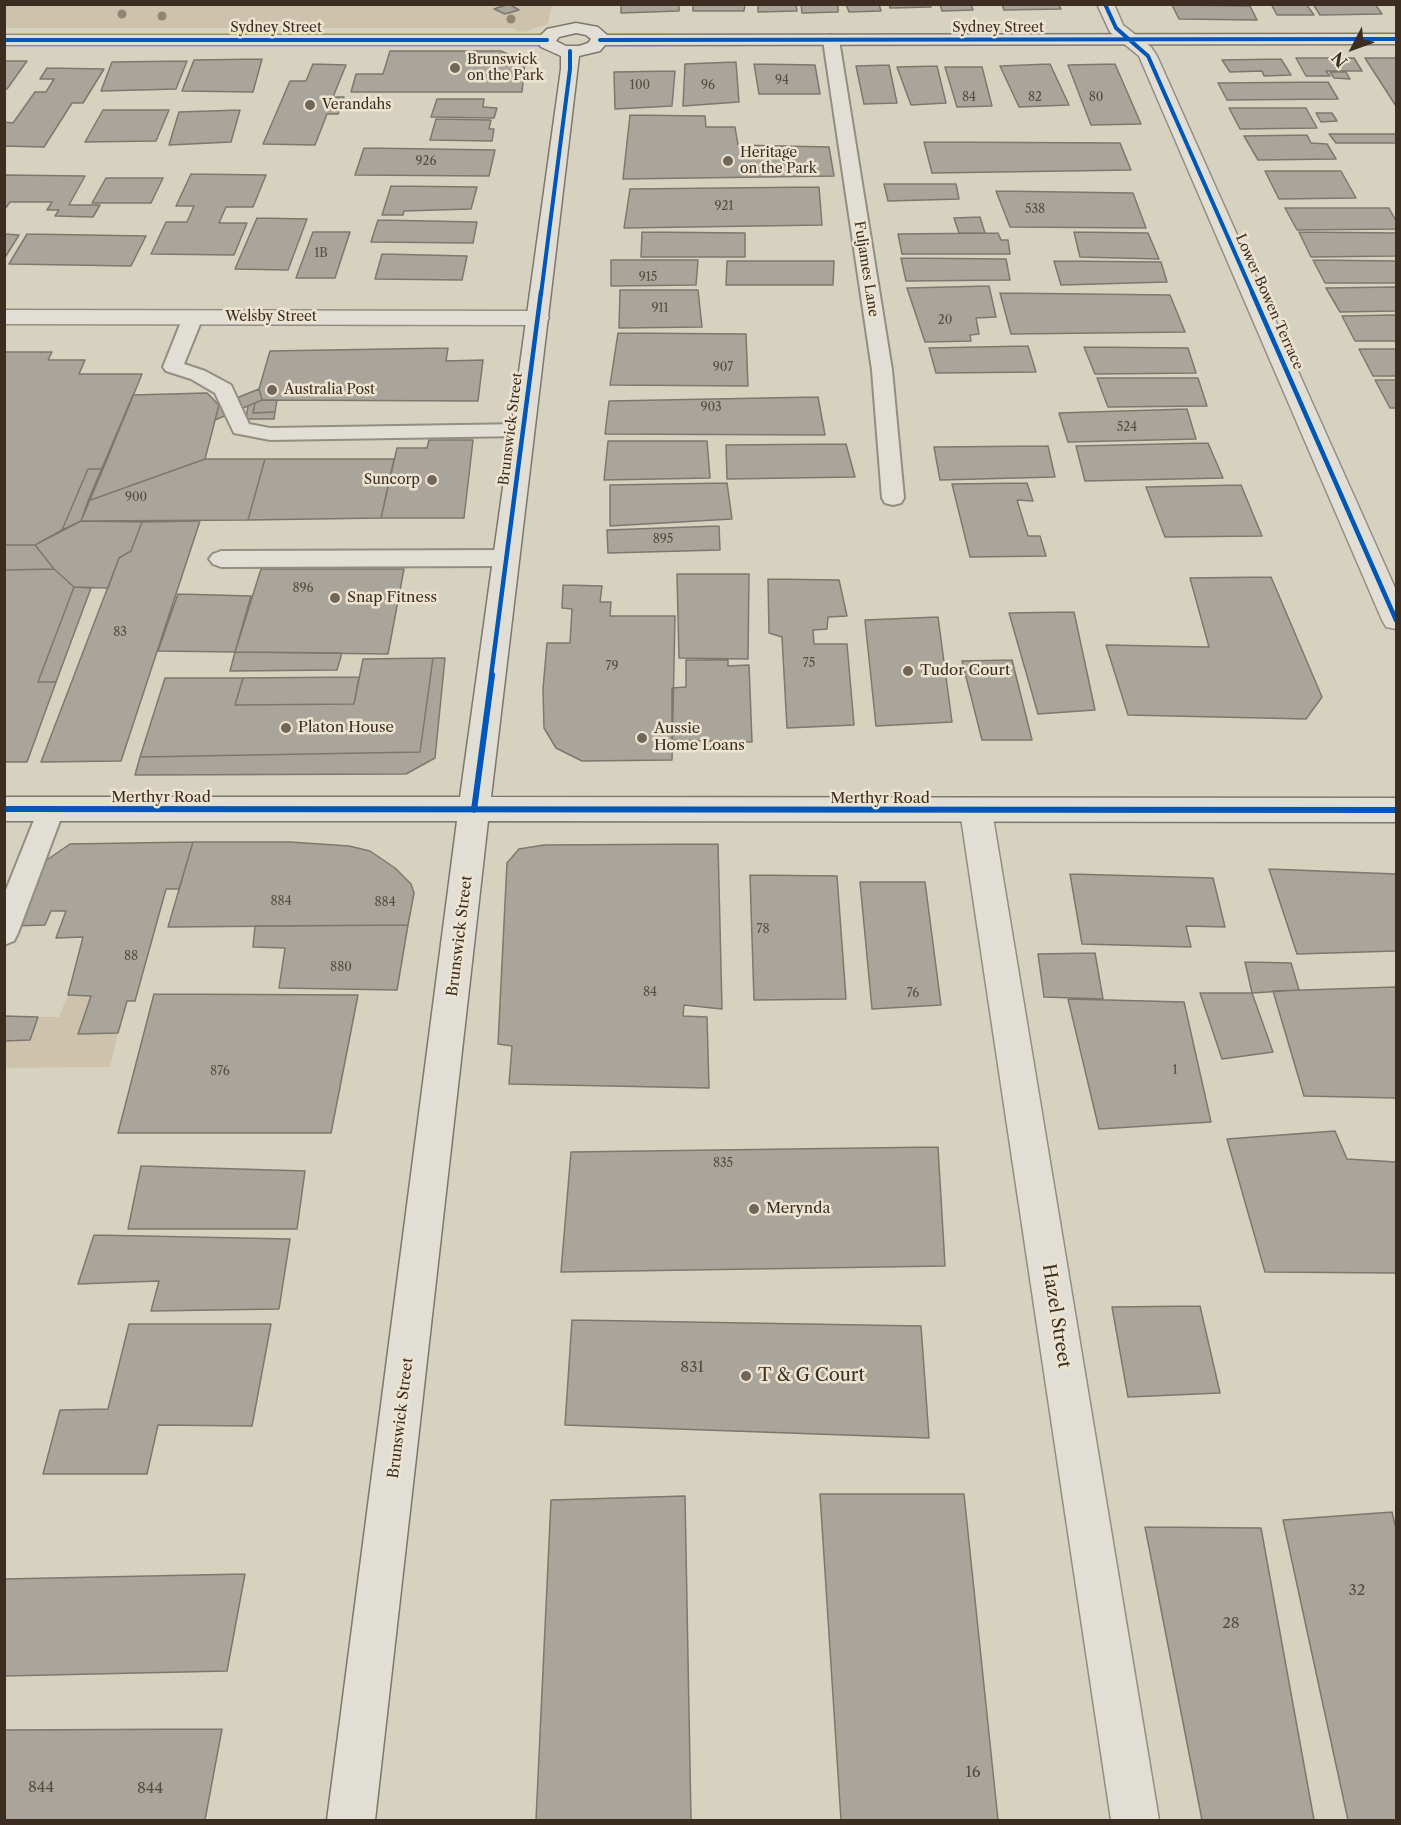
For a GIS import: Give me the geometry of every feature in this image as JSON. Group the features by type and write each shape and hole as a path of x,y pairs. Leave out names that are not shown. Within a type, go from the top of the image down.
{"street":[{"name":"Lower Bowen Terrace","path":"1105,4 1116,28 1148,56 1396,620"},
{"name":"Sydney Street","path":"4,40 547,40 555,49 574,31 594,47 600,40 1396,39"},
{"name":"Brunswick Street","path":"351,1821 474,810 574,31"},
{"name":"Welsby Street","path":"4,317 538,318"},
{"name":"Merthyr Road","path":"4,809 1396,810"},
{"name":"Hazel Street","path":"976,811 1135,1821"}],"lane":[{"name":"Fuljames Lane","path":"831,40 882,370 893,498"},
{"path":"193,317 171,375 198,375 224,389 241,429 270,434 524,430"},
{"path":"221,558 507,558"},
{"path":"4,933 51,810"}],"shaded area":[{"path":"4,5 552,5 548,24 524,32 513,28 5,28"},
{"path":"68,995 91,996 78,1034 118,1033 110,1067 5,1068 4,1041 30,1040 38,1017 59,1017"}],"building":[{"path":"509,4 519,10 505,14 494,9"},
{"path":"621,4 679,4 679,11 621,13"},
{"path":"693,4 745,4 744,11 693,11"},
{"path":"758,4 796,4 797,11 758,12"},
{"path":"801,4 838,4 838,12 802,13"},
{"path":"846,4 879,4 881,11 849,12"},
{"path":"889,4 930,4 931,7 890,8"},
{"path":"940,4 971,4 973,10 942,11"},
{"path":"1002,4 1058,4 1061,9 1004,10"},
{"path":"1271,4 1306,4 1314,15 1277,15"},
{"path":"1313,4 1375,4 1382,14 1320,15"},
{"path":"1172,5 1250,6 1257,20 1179,19"},
{"name":"Brunswick on the Park","path":"390,51 501,51 525,62 522,92 351,92 356,74 383,74"},
{"path":"1296,58 1354,58 1362,71 1326,71 1330,76 1306,76"},
{"path":"1365,58 1396,58 1396,106"},
{"path":"262,59 253,92 182,91 194,60"},
{"path":"1281,59 1291,75 1264,76 1262,71 1230,72 1222,60"},
{"path":"4,61 27,61 7,89 4,89"},
{"path":"187,61 176,89 101,91 112,62"},
{"path":"736,62 739,102 683,106 685,64"},
{"name":"Verandahs","path":"313,64 346,65 333,97 344,97 338,114 327,114 315,145 263,144 290,81 306,81"},
{"path":"754,64 815,65 820,94 759,94"},
{"path":"1050,64 1069,105 1019,107 1000,66"},
{"path":"1115,64 1141,124 1091,125 1068,65"},
{"path":"889,65 897,103 864,104 856,66"},
{"path":"937,66 946,103 911,105 897,67"},
{"path":"945,67 982,67 992,106 957,107"},
{"path":"47,68 104,69 83,103 72,103 44,147 4,146 4,122 13,123 35,92 46,92 54,79 40,79"},
{"path":"675,71 672,106 615,109 614,72"},
{"path":"1330,72 1346,72 1350,79 1334,78"},
{"path":"1328,82 1338,99 1227,100 1218,83"},
{"path":"437,99 484,99 483,107 497,108 494,118 431,117"},
{"path":"1229,108 1306,108 1317,128 1240,129"},
{"path":"103,110 169,110 156,141 85,142"},
{"path":"240,110 231,142 169,145 179,112"},
{"path":"1316,113 1332,113 1337,121 1321,122"},
{"name":"Heritage on the Park","path":"630,115 705,116 706,127 735,127 738,145 829,147 834,176 623,179"},
{"path":"436,119 491,120 489,129 494,129 492,141 430,140"},
{"path":"1329,134 1396,134 1396,143 1336,143"},
{"path":"1307,135 1311,143 1327,144 1336,159 1258,160 1244,136"},
{"path":"924,142 1120,143 1131,170 932,173"},
{"path":"364,148 495,150 489,176 355,175"},
{"path":"1265,171 1341,171 1356,198 1279,199"},
{"path":"191,174 266,175 253,207 226,207 219,223 247,223 234,255 151,254 166,222 187,222 194,206 176,206"},
{"path":"4,175 85,176 69,205 100,205 93,217 55,216 59,210 47,210 52,202 10,202 4,210"},
{"path":"106,178 163,178 151,203 92,203"},
{"path":"884,184 956,184 959,199 888,201"},
{"path":"391,186 477,187 471,209 404,211 403,215 382,215"},
{"path":"819,187 822,225 624,228 630,189"},
{"path":"996,191 1133,193 1146,228 1010,227"},
{"path":"1285,208 1389,208 1396,221 1396,229 1297,230"},
{"path":"980,217 985,233 959,233 954,218"},
{"path":"257,218 307,219 288,270 235,269"},
{"path":"378,220 477,222 473,243 371,242"},
{"path":"313,232 350,232 335,278 296,278"},
{"path":"642,232 745,233 745,257 641,257"},
{"path":"1074,232 1148,233 1159,259 1080,257"},
{"path":"1299,232 1396,233 1396,256 1311,257"},
{"path":"998,233 1001,240 1008,240 1010,254 902,254 898,234"},
{"path":"4,234 19,235 4,259"},
{"path":"27,234 146,236 131,266 9,264"},
{"path":"382,254 467,256 462,280 375,279"},
{"path":"901,258 1006,259 1010,280 906,281"},
{"path":"611,260 698,260 696,285 611,286"},
{"path":"1313,260 1396,261 1396,283 1325,283"},
{"path":"727,261 834,261 833,285 726,285"},
{"path":"1054,261 1161,262 1167,282 1061,285"},
{"path":"989,286 996,317 976,318 979,334 970,335 971,341 925,342 907,288"},
{"path":"1396,287 1396,311 1340,312 1326,288"},
{"path":"620,290 698,290 702,327 619,328"},
{"path":"1000,293 1170,295 1185,332 1011,334"},
{"path":"1396,315 1396,341 1355,341 1342,316"},
{"path":"618,333 746,334 748,386 610,385"},
{"path":"1028,346 1036,372 936,373 929,348"},
{"path":"1084,347 1188,348 1196,373 1095,374"},
{"path":"448,348 446,361 483,360 478,401 262,400 259,389 270,351"},
{"path":"1359,349 1396,349 1396,376 1373,376"},
{"path":"4,352 52,352 48,360 85,360 79,374 142,374 103,469 88,469 62,530 35,545 4,545"},
{"path":"1097,378 1198,378 1207,406 1108,407"},
{"path":"1375,380 1396,380 1396,408 1390,408"},
{"path":"259,389 262,400 215,420 219,405"},
{"path":"207,393 219,405 205,459 88,501 133,395"},
{"path":"818,397 825,435 605,434 609,401"},
{"path":"262,400 277,400 275,412 253,413 255,403"},
{"path":"255,403 253,413 275,412 274,419 246,419 248,406"},
{"path":"1187,409 1196,439 1068,442 1059,413"},
{"path":"429,440 473,440 464,518 381,518 397,448 427,448"},
{"path":"608,441 707,441 710,478 604,480"},
{"path":"1208,443 1223,478 1085,481 1076,446"},
{"path":"846,444 855,477 727,479 726,445"},
{"path":"1048,446 1055,477 940,480 934,447"},
{"path":"205,459 265,459 248,520 81,521 88,501"},
{"path":"265,459 394,459 381,518 248,520"},
{"path":"88,469 103,469 81,521 62,530"},
{"path":"727,483 732,519 610,526 610,485"},
{"path":"1027,483 1033,501 1017,500 1028,536 1040,536 1046,556 970,557 952,484"},
{"path":"1241,485 1262,536 1165,537 1146,487"},
{"path":"81,521 142,522 131,551 119,558 108,588 74,587 54,569 35,545"},
{"path":"200,521 121,761 41,762 119,558 131,551 142,522"},
{"path":"719,526 720,550 608,553 607,530"},
{"path":"4,545 35,545 54,569 4,570"},
{"path":"54,569 74,587 38,682 56,682 27,762 4,762 4,570"},
{"path":"261,569 404,569 388,654 235,652"},
{"path":"677,574 749,574 748,659 679,658"},
{"path":"1271,577 1322,697 1306,719 1128,715 1106,645 1209,647 1190,578"},
{"path":"768,579 839,580 847,616 828,617 827,629 813,630 814,644 847,644 854,725 787,728 782,637 769,633"},
{"path":"563,585 602,586 600,602 611,602 610,616 675,616 672,760 582,761 556,748 544,728 543,689 547,643 570,643 572,609 562,608"},
{"path":"74,587 91,588 56,682 38,682"},
{"path":"178,594 251,596 235,652 158,651"},
{"path":"1074,612 1095,710 1038,714 1009,613"},
{"name":"Tudor Court","path":"938,617 952,722 876,726 865,620"},
{"path":"235,652 342,653 337,670 230,671"},
{"name":"Platon House","path":"433,658 420,752 140,757 165,678 243,678 235,705 354,704 363,659"},
{"path":"433,658 445,658 435,758 406,774 135,775 140,757 420,752"},
{"path":"686,660 728,660 728,666 749,665 752,742 672,740 672,688 686,687"},
{"path":"1012,660 1032,740 982,740 962,661"},
{"path":"359,677 354,704 235,705 243,678"},
{"path":"193,842 290,842 349,846 370,851 395,868 411,884 414,893 408,925 168,927"},
{"path":"193,842 179,889 166,889 135,1001 127,1001 118,1033 78,1034 91,996 68,995 83,937 56,938 66,911 51,911 45,925 14,926 35,868 70,844"},
{"path":"718,844 722,1009 684,1005 683,1016 707,1017 709,1088 509,1084 512,1046 498,1044 507,863 519,849 544,845"},
{"path":"1269,869 1396,874 1396,951 1297,954"},
{"path":"1070,874 1213,878 1225,927 1186,926 1191,947 1082,944"},
{"path":"750,875 837,876 846,999 754,1000"},
{"path":"860,882 925,882 941,1005 872,1009"},
{"path":"408,925 397,990 279,988 285,948 253,947 255,926"},
{"path":"1095,953 1103,999 1044,997 1038,954"},
{"path":"1245,962 1291,963 1299,990 1252,993"},
{"path":"1396,987 1396,1098 1304,1096 1273,991"},
{"path":"1200,993 1252,993 1273,1052 1222,1059"},
{"path":"154,994 358,995 331,1133 118,1133"},
{"path":"1068,999 1184,1002 1211,1122 1099,1129"},
{"path":"4,1016 38,1017 30,1040 4,1041"},
{"path":"1335,1131 1347,1159 1396,1162 1396,1273 1265,1272 1227,1139"},
{"name":"Merynda","path":"938,1147 945,1266 561,1272 571,1152"},
{"path":"141,1166 305,1171 297,1229 128,1229"},
{"path":"94,1235 290,1239 279,1309 151,1311 159,1281 78,1284"},
{"path":"1200,1306 1220,1393 1128,1397 1112,1307"},
{"name":"T & G Court","path":"572,1320 921,1326 929,1438 565,1425"},
{"path":"129,1324 271,1324 252,1426 158,1425 147,1474 43,1474 60,1410 108,1409"},
{"path":"820,1494 964,1494 998,1820 841,1820"},
{"path":"685,1496 691,1820 536,1820 551,1500"},
{"path":"1392,1512 1396,1529 1396,1820 1348,1820 1283,1520"},
{"path":"1145,1527 1261,1528 1314,1820 1202,1820"},
{"path":"245,1574 227,1671 4,1676 4,1579"},
{"path":"222,1729 205,1820 4,1820 4,1730"}],"cycle path":[{"path":"1105,4 1116,28 1148,56 1396,620"},
{"path":"600,40 1396,39"},
{"path":"4,40 547,40"},
{"path":"474,810 570,69 570,51"},
{"path":"4,809 1396,810"}],"place":[{"name":"Brunswick on the Park","path":"455,68"},
{"name":"Verandahs","path":"310,105"},
{"name":"Heritage on the Park","path":"728,161"},
{"name":"Australia Post","path":"272,390"},
{"name":"Suncorp","path":"432,480"},
{"name":"Snap Fitness","path":"335,598"},
{"name":"Tudor Court","path":"908,671"},
{"name":"Platon House","path":"286,728"},
{"name":"Aussie Home Loans","path":"642,738"},
{"name":"Merynda","path":"754,1209"},
{"name":"T & G Court","path":"746,1376"}]}
